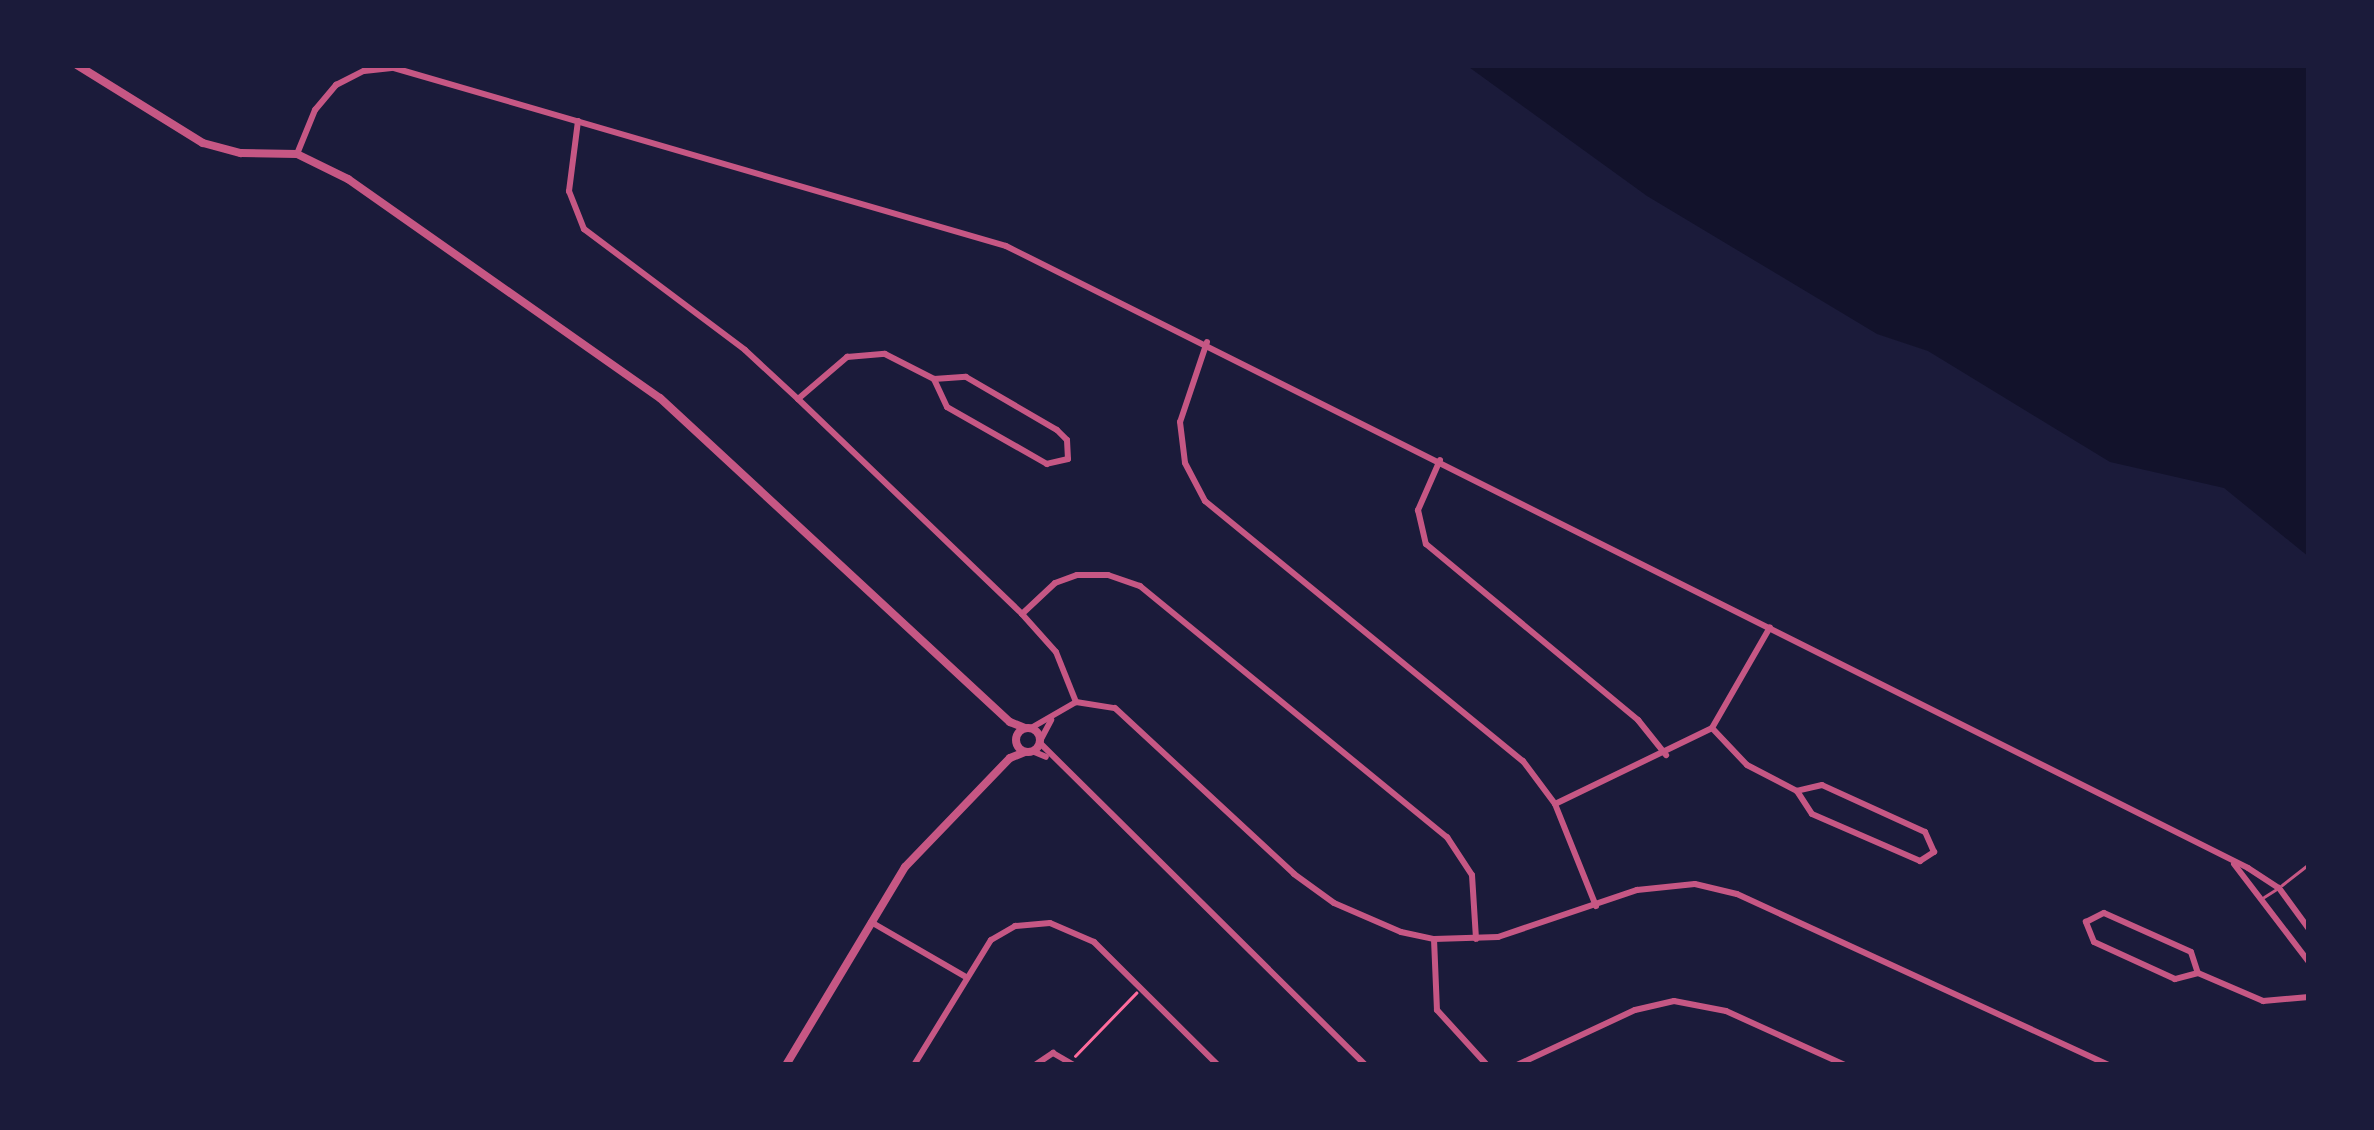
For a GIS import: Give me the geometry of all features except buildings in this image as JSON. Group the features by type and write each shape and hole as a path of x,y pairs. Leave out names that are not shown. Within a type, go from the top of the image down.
{"street":[{"path":"77,65 203,143 242,153 298,154 348,178 660,398 1010,722 1028,728 1047,757 1365,1065"},
{"path":"298,154 315,110 336,85 381,68 978,235 1207,342 2231,860 2279,888 2309,930"},
{"path":"578,121 569,191 584,229 798,399 1022,614 1056,652 1076,702"},
{"path":"1207,342 1180,422 1185,462 1205,501 1512,751 1554,804 1596,906"},
{"path":"798,399 835,364 858,355 885,354 934,379 966,378 1057,430 1067,440 1068,459 1047,464 947,406 934,379"},
{"path":"1440,460 1418,510 1426,544 1638,720 1666,755"},
{"path":"1022,614 1055,583 1077,576 1108,575 1140,586 1447,837 1472,875 1476,939"},
{"path":"1554,804 1666,755 1712,728 1770,627"},
{"path":"786,1065 905,867 1010,758 1016,739 1028,728 1052,719 1076,702 1104,702 1127,717 1317,892 1378,924 1434,938 1476,939 1520,933 1676,884 1737,894 2108,1065"},
{"path":"1010,758 1028,752 1040,742 1052,719"},
{"path":"1010,722 1016,739 1028,752 1047,757"},
{"path":"1712,728 1747,765 1797,790 1812,814 1910,858 1920,861 1934,852 1925,832 1822,785 1797,790"},
{"path":"2231,860 2264,897 2309,962"},
{"path":"2198,973 2191,952 2104,913 2086,922 2094,942 2175,979 2198,973 2280,1004 2309,997"},
{"path":"870,921 964,976"},
{"path":"914,1065 964,976 1003,932 1050,922 1094,942 1218,1065"},
{"path":"1434,938 1437,1010 1486,1065"},
{"path":"1517,1065 1635,1010 1674,1001 1726,1011 1846,1065"},
{"path":"1034,1065 1053,1053 1072,1063"}],"lane":[{"path":"2264,897 2309,864"}],"path":[{"path":"1072,1063 1142,988"}],"shaded area":[{"path":"1466,65 2309,65 2309,557 2224,488 2110,462 1928,351 1877,334 1647,196"}]}
